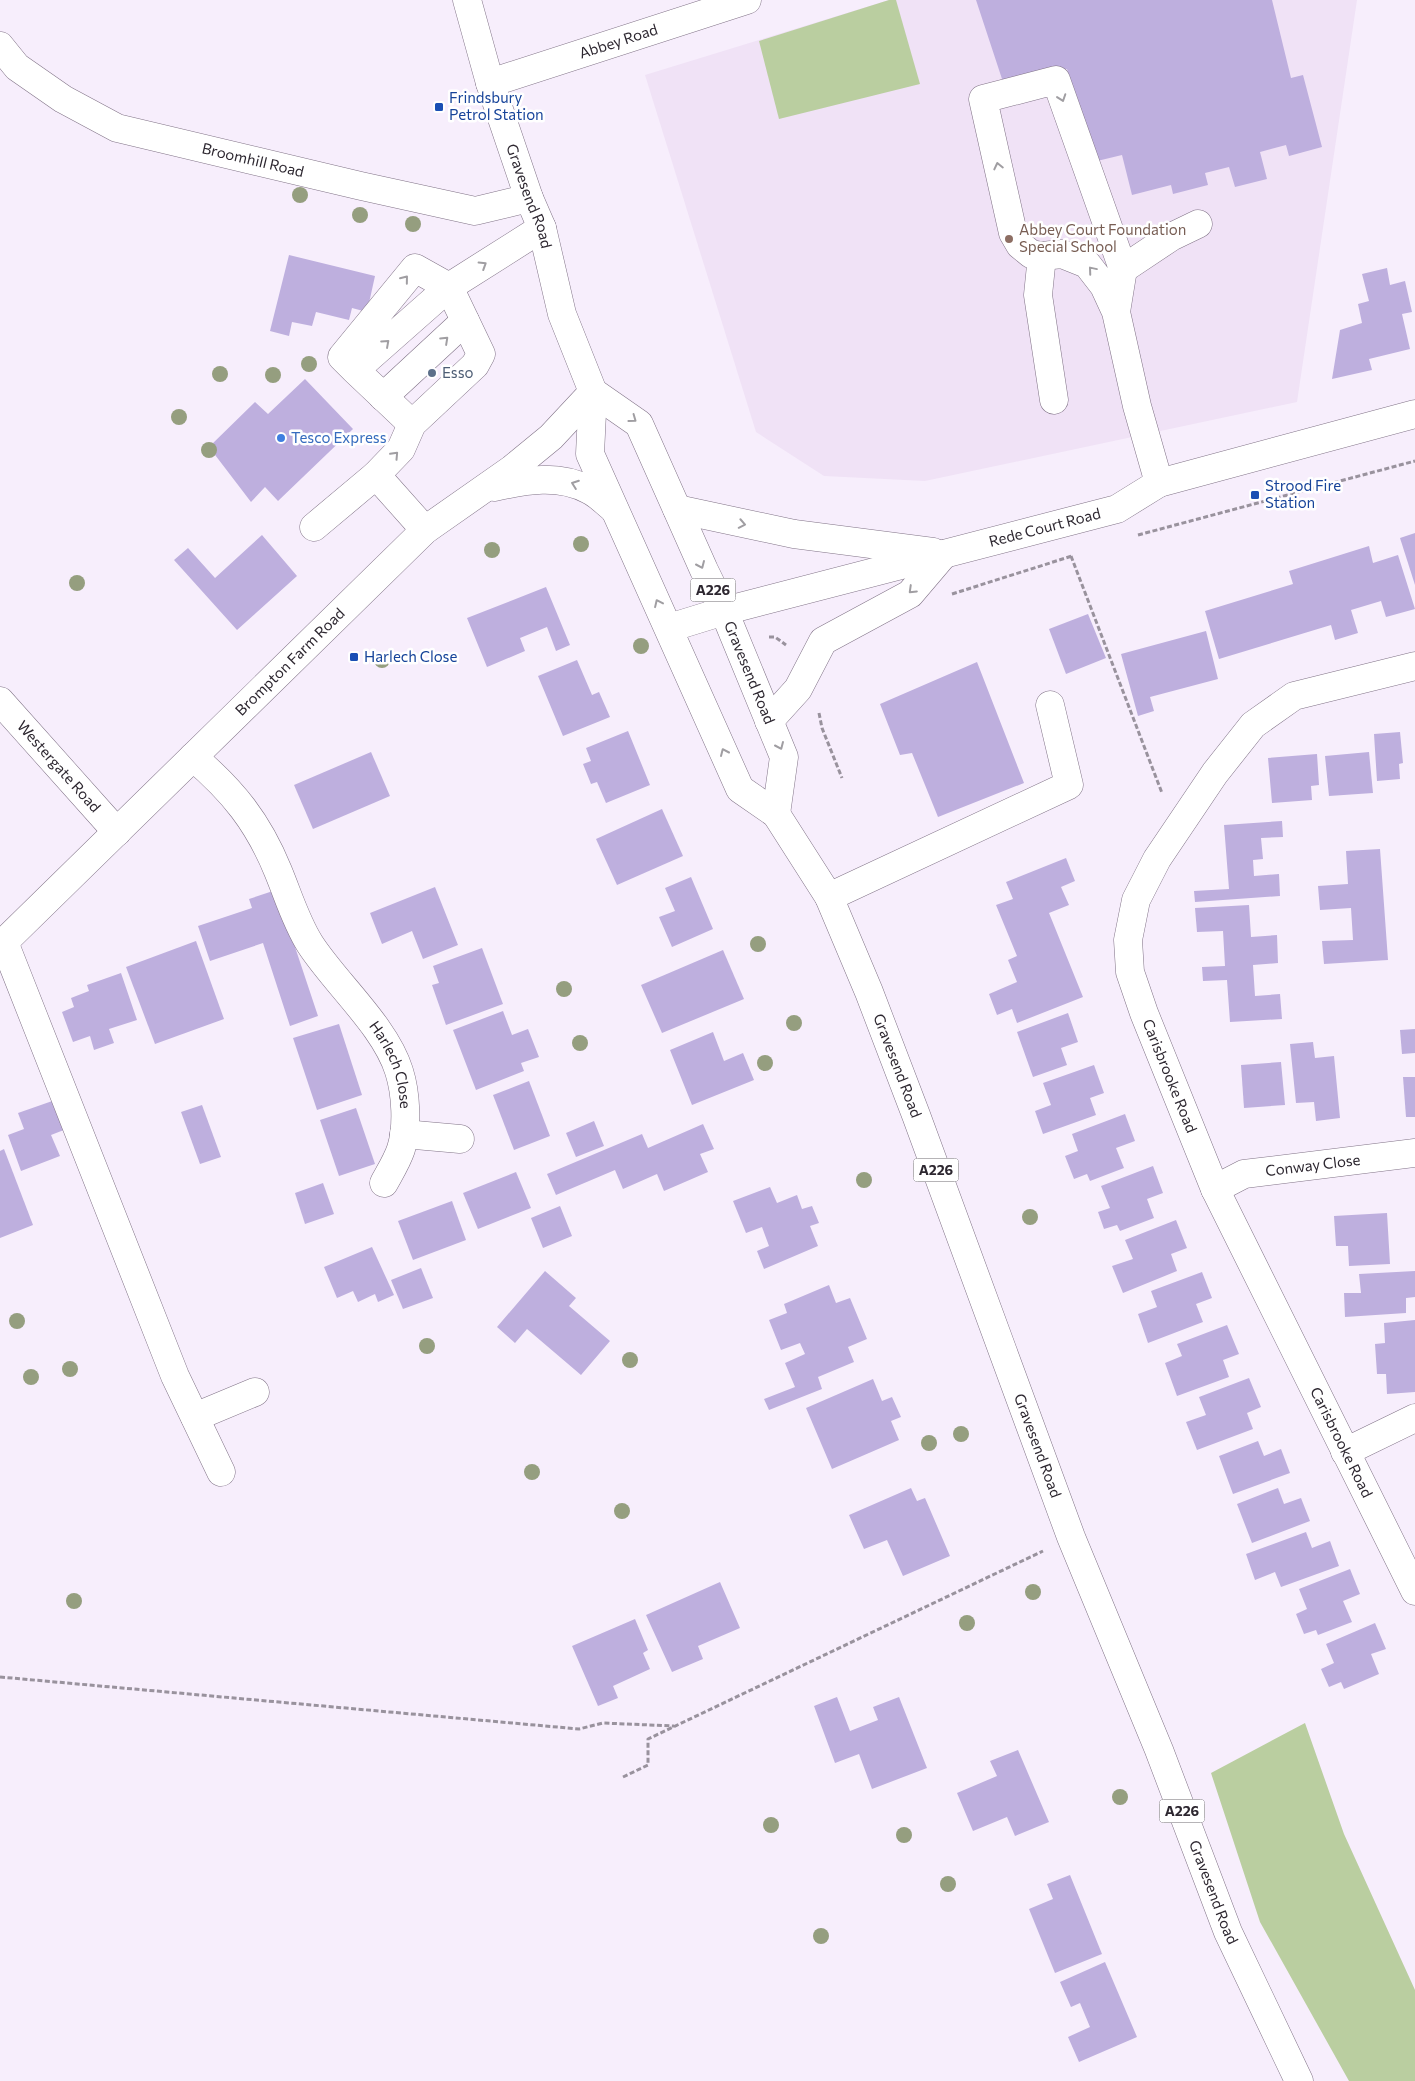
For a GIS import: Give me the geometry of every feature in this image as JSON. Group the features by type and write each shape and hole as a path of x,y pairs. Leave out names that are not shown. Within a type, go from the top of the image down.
{"main road":[{"name":"Gravesend Road","path":"468,0 490,83 529,198 542,228 562,314 593,392 590,454 740,789 776,814 829,897 869,992 909,1097 1071,1537 1159,1750 1228,1932 1299,2081"},
{"name":"Abbey Road","path":"490,83 747,0"},
{"name":"Broomhill Road","path":"0,46 17,66 63,99 117,128 475,211 529,198"},
{"path":"1116,312 1122,270 1056,80 983,100 1013,233 1020,245 1031,254 1042,256 1062,254 1087,264 1104,286 1116,312 1136,406 1159,483"},
{"path":"1122,270 1171,237 1198,224"},
{"path":"355,370 449,287 542,228"},
{"path":"1042,256 1038,295 1054,400"},
{"path":"314,527 376,475 401,449 412,424 475,365 481,354 449,287 415,268 342,357 412,424"},
{"path":"383,397 465,321"},
{"name":"Gravesend Road","path":"593,392 640,424 724,611 784,757 776,814"},
{"name":"Brompton Farm Road","path":"2,944 425,530 488,488 551,437 593,392"},
{"name":"Rede Court Road","path":"669,628 724,611 1117,509 1159,483 1415,414"},
{"path":"376,475 425,530"},
{"path":"488,488 527,480 569,481 591,490 615,510"},
{"path":"677,509 794,534 868,542 944,554"},
{"path":"769,722 798,690 823,641 910,594 944,554"},
{"name":"Carisbrooke Road","path":"1415,666 1294,696 1253,725 1215,773 1157,859 1136,900 1128,940 1130,972 1144,1013 1215,1189 1415,1591"},
{"name":"Westergate Road","path":"0,700 117,832"},
{"path":"829,897 1069,785 1050,705"},
{"name":"Harlech Close","path":"193,757 218,778 252,819 270,852 305,936 339,984 381,1037 393,1058 401,1080 404,1134 398,1157 384,1183"},
{"path":"2,944 176,1376 221,1472"},
{"name":"Harlech Close","path":"404,1134 460,1139"},
{"name":"Conway Close","path":"1215,1189 1244,1174 1415,1153"},
{"path":"195,1417 255,1392"},
{"path":"1345,1452 1415,1418"}],"path":[{"path":"1132,537 1415,461"},
{"path":"1059,523 1176,829"},
{"path":"950,595 1080,554"},
{"path":"818,707 822,728 842,778"},
{"path":"623,1777 648,1765 648,1738 1071,1537"},
{"path":"0,1677 579,1729 603,1723 674,1726"}],"shaded area":[{"name":"Abbey Court Foundation Special School","path":"889,0 1357,0 1297,402 925,481 824,476 756,432 645,75"}],"green space":[{"path":"889,0 896,0 920,84 779,119 759,41"},
{"path":"1305,1723 1344,1834 1415,1990 1415,2081 1349,2081 1260,1922 1211,1773"}],"building":[{"path":"976,0 1272,0 1291,78 1303,75 1322,147 1289,156 1286,145 1260,152 1267,179 1235,187 1229,167 1205,173 1208,185 1173,194 1171,185 1132,195 1122,155 1093,162 1067,69 1003,82"},
{"path":"289,255 375,276 367,312 352,308 349,320 316,312 312,326 292,322 289,336 270,331"},
{"path":"1387,268 1390,285 1405,281 1412,312 1402,314 1410,349 1369,359 1372,370 1332,379 1340,330 1362,323 1358,304 1369,301 1362,274"},
{"name":"Tesco Express","path":"305,379 353,429 278,501 265,487 251,502 209,447 255,402 268,414"},
{"path":"1415,533 1415,585 1400,538"},
{"path":"262,535 297,576 237,630 174,560 188,548 215,578"},
{"path":"1369,546 1373,563 1398,555 1415,609 1386,617 1381,601 1351,610 1358,633 1335,640 1331,625 1219,659 1205,611 1293,584 1289,571"},
{"path":"546,587 570,645 556,651 547,627 520,638 525,651 487,667 467,618"},
{"path":"1088,614 1106,658 1066,674 1049,629"},
{"path":"1206,631 1218,679 1150,697 1154,711 1138,716 1121,654"},
{"path":"577,660 592,695 599,692 610,717 563,736 538,676"},
{"path":"977,662 1024,783 938,817 912,753 900,755 880,704"},
{"path":"628,731 650,785 606,803 597,782 591,784 583,764 591,761 586,748"},
{"path":"1400,732 1403,763 1399,764 1400,779 1377,781 1374,734"},
{"path":"371,752 390,796 313,829 294,785"},
{"path":"1369,752 1373,793 1329,796 1325,756"},
{"path":"1317,754 1319,785 1311,786 1312,800 1272,803 1268,758"},
{"path":"662,809 683,856 617,885 596,839"},
{"path":"1282,821 1283,837 1261,838 1263,859 1253,860 1254,876 1279,874 1280,896 1195,902 1194,891 1229,889 1224,825"},
{"path":"1380,849 1388,960 1324,964 1322,941 1353,940 1351,908 1320,910 1318,886 1348,884 1346,851"},
{"path":"1066,858 1075,881 1061,887 1069,905 1049,913 1083,997 1017,1023 1012,1009 997,1015 989,994 1017,982 1008,960 1017,956 996,905 1013,899 1006,882"},
{"path":"691,877 713,929 672,947 659,917 675,911 665,888"},
{"path":"435,887 458,945 423,959 412,931 382,944 370,913"},
{"path":"276,890 318,1016 290,1026 263,943 210,961 198,926 252,908 249,899"},
{"path":"1249,905 1251,937 1277,935 1278,963 1253,965 1255,996 1280,994 1282,1019 1230,1022 1227,980 1203,981 1202,967 1225,966 1223,931 1197,932 1195,908"},
{"path":"196,941 224,1019 155,1044 126,967"},
{"path":"482,948 503,1004 446,1025 432,985 439,983 433,966"},
{"path":"723,950 744,999 662,1033 641,985"},
{"path":"121,973 137,1020 109,1029 114,1043 94,1050 90,1036 73,1042 62,1012 74,1007 71,998 89,991 87,985"},
{"path":"503,1011 512,1035 528,1029 539,1057 521,1063 524,1071 476,1090 453,1030"},
{"path":"1068,1013 1078,1042 1061,1048 1067,1065 1033,1077 1017,1032"},
{"path":"339,1024 362,1095 317,1110 293,1038"},
{"path":"1415,1029 1415,1053 1402,1054 1400,1030"},
{"path":"713,1032 724,1061 743,1053 754,1080 692,1105 670,1050"},
{"path":"1313,1042 1315,1058 1334,1056 1340,1118 1316,1121 1314,1102 1296,1103 1290,1044"},
{"path":"1281,1062 1285,1105 1244,1108 1241,1065"},
{"path":"1094,1065 1104,1093 1090,1098 1096,1115 1043,1134 1035,1111 1051,1105 1043,1083"},
{"path":"1403,1077 1415,1077 1415,1117 1406,1117"},
{"path":"529,1081 550,1136 514,1150 493,1095"},
{"path":"58,1099 69,1128 51,1135 60,1156 21,1171 8,1135 24,1129 18,1113"},
{"path":"202,1105 221,1157 200,1164 181,1112"},
{"path":"356,1108 375,1164 339,1176 320,1120"},
{"path":"1125,1114 1135,1141 1116,1148 1124,1168 1090,1181 1087,1174 1074,1179 1065,1156 1078,1151 1072,1134"},
{"path":"594,1121 604,1146 576,1157 566,1133"},
{"path":"703,1124 714,1149 700,1154 708,1172 664,1191 657,1174 623,1189 615,1170 556,1195 547,1174 642,1134 648,1148"},
{"path":"4,1149 33,1225 0,1238 0,1151"},
{"path":"1153,1166 1163,1193 1147,1199 1154,1218 1120,1231 1117,1225 1104,1229 1098,1212 1110,1208 1101,1186"},
{"path":"516,1172 531,1208 478,1229 463,1193"},
{"path":"323,1183 334,1214 305,1224 295,1193"},
{"path":"770,1187 777,1203 797,1195 802,1209 812,1206 819,1223 810,1226 818,1246 764,1269 757,1251 769,1246 762,1227 746,1233 733,1201"},
{"path":"452,1201 466,1240 413,1260 398,1221"},
{"path":"560,1206 572,1236 543,1248 531,1218"},
{"path":"1387,1213 1390,1264 1349,1266 1348,1246 1336,1246 1334,1216"},
{"path":"1176,1220 1187,1248 1171,1254 1177,1271 1123,1293 1112,1266 1133,1259 1125,1240"},
{"path":"372,1247 394,1295 378,1302 375,1294 358,1302 353,1291 337,1298 324,1267"},
{"path":"421,1268 433,1298 403,1309 391,1280"},
{"path":"545,1271 576,1298 569,1306 610,1341 581,1375 527,1329 515,1343 497,1327"},
{"path":"1415,1271 1415,1297 1406,1298 1406,1313 1345,1317 1344,1293 1361,1293 1359,1274"},
{"path":"1202,1272 1212,1298 1196,1304 1203,1322 1148,1343 1138,1314 1157,1307 1151,1291"},
{"path":"829,1285 836,1303 850,1298 867,1339 848,1347 854,1362 818,1377 822,1389 769,1410 764,1399 795,1387 785,1363 805,1354 800,1343 781,1350 769,1320 787,1313 784,1304"},
{"path":"1415,1320 1415,1392 1387,1394 1386,1374 1377,1374 1375,1344 1385,1343 1384,1323"},
{"path":"1227,1325 1239,1354 1223,1360 1229,1377 1177,1396 1165,1363 1182,1356 1177,1344"},
{"path":"1249,1378 1261,1407 1247,1413 1253,1429 1197,1450 1186,1422 1206,1415 1199,1397"},
{"path":"873,1379 882,1401 892,1397 901,1417 891,1421 899,1440 832,1469 806,1408"},
{"path":"1258,1441 1264,1456 1281,1449 1290,1473 1233,1494 1219,1456"},
{"path":"911,1488 917,1501 925,1498 950,1556 903,1576 887,1540 864,1549 849,1515"},
{"path":"1278,1488 1284,1504 1301,1498 1310,1521 1252,1543 1237,1504"},
{"path":"1306,1532 1312,1548 1330,1541 1339,1566 1281,1587 1275,1572 1255,1580 1246,1554"},
{"path":"1350,1569 1360,1594 1343,1601 1352,1622 1318,1635 1316,1630 1304,1634 1296,1614 1307,1609 1299,1589"},
{"path":"720,1582 740,1628 698,1646 703,1659 672,1672 646,1615"},
{"path":"635,1619 648,1650 643,1653 650,1669 613,1686 618,1698 598,1706 572,1646"},
{"path":"1375,1623 1386,1649 1371,1654 1379,1674 1344,1689 1341,1682 1329,1687 1321,1669 1334,1663 1326,1644"},
{"path":"837,1697 850,1731 878,1720 873,1707 899,1697 927,1768 872,1789 859,1754 835,1763 814,1706"},
{"path":"1018,1750 1049,1822 1015,1836 1007,1817 973,1831 957,1793 997,1776 990,1761"},
{"path":"1070,1875 1102,1954 1055,1973 1029,1909 1053,1899 1047,1884"},
{"path":"1105,1962 1137,2037 1079,2062 1068,2037 1090,2027 1080,2003 1071,2007 1060,1982"}],"place":[{"name":"Frindsbury Petrol Station","path":"439,107"},
{"name":"Abbey Court Foundation Special School","path":"1009,239"},
{"name":"Esso","path":"432,373"},
{"name":"Tesco Express","path":"281,438"},
{"name":"Strood Fire Station","path":"1255,495"},
{"name":"Harlech Close","path":"354,657"}]}
